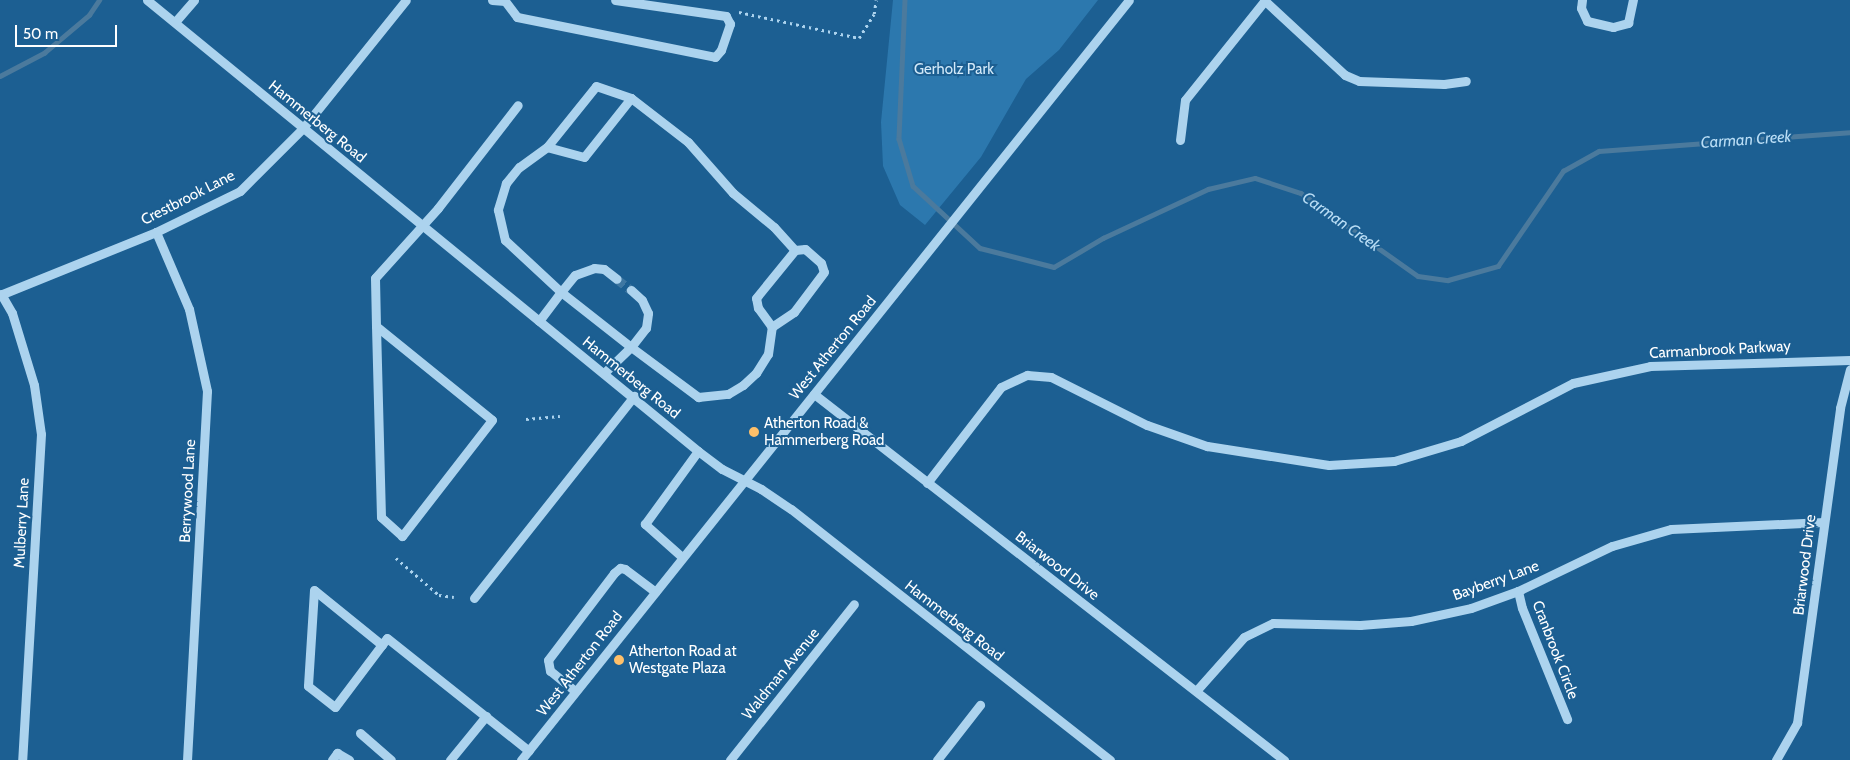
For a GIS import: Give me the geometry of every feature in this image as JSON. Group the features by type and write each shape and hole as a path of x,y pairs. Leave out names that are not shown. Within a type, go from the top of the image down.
{"street":[{"name":"Hammerberg Road","path":"147,0 539,321 634,396 698,451 791,510 1110,760"},
{"path":"176,22 194,0"},
{"name":"Crestbrook Lane","path":"1,295 156,232 240,191 303,128 406,0"},
{"path":"492,0 505,1 517,17 715,57 721,50 730,24 726,16 615,0"},
{"name":"West Atherton Road","path":"521,760 743,480 1130,0"},
{"path":"1180,140 1185,100 1265,0 1345,75 1359,81 1444,84 1466,81"},
{"path":"1582,0 1583,16 1587,21 1613,27 1628,23 1634,0"},
{"path":"772,327 794,312 824,272 822,263 805,250 795,250 774,227 734,193 688,142 632,98 596,86 547,147 519,167 506,183 498,210 505,240 514,252 561,292 683,388 698,397 728,394 756,373 768,354 772,327 758,308 756,298 795,250"},
{"path":"547,147 584,158 632,98"},
{"path":"376,326 492,420 402,536 381,517 376,326 375,278 423,226 518,105"},
{"name":"Berrywood Lane","path":"156,232 189,309 207,391 187,760"},
{"path":"539,321 575,276 594,268 604,269 618,279"},
{"path":"604,372 631,347 646,328 648,314 642,300 631,290"},
{"name":"Mulberry Lane","path":"1,295 12,313 34,385 41,434 22,760"},
{"name":"Carmanbrook Parkway","path":"927,483 1001,387 1027,375 1051,377 1147,425 1207,446 1329,465 1394,461 1461,441 1573,383 1650,366 1850,360"},
{"name":"Briarwood Drive","path":"1776,760 1797,723 1840,408 1850,369"},
{"name":"Briarwood Drive","path":"814,394 1284,760"},
{"path":"474,598 634,396"},
{"path":"682,557 645,524 698,451"},
{"name":"Bayberry Lane","path":"1196,691 1244,637 1273,623 1360,625 1411,621 1471,608 1518,591 1612,546 1671,529 1824,522"},
{"path":"575,691 550,671 548,660 614,573 620,568 625,570 655,592"},
{"path":"382,645 314,590 308,686 335,707 382,645 387,638 528,751"},
{"name":"Cranbrook Circle","path":"1518,591 1522,608 1567,719"},
{"name":"Waldman Avenue","path":"730,760 854,604"},
{"path":"937,760 980,705"},
{"path":"450,760 486,716"},
{"path":"360,733 391,760"},
{"path":"335,757 349,760"}],"path":[{"path":"739,12 859,38 874,14 876,0"},
{"path":"526,419 560,416"},
{"path":"396,558 439,595 454,597"}],"green space":[{"name":"Gerholz Park","path":"893,0 1098,0 1059,50 1026,79 981,157 925,225 900,205 883,166 881,122"}],"waterway":[{"name":"Carman Creek","path":"0,76 44,53 89,15 99,0"},
{"name":"Carman Creek","path":"905,0 899,139 913,186 980,248 1054,267 1103,238 1208,189 1255,178 1301,193 1418,276 1448,280 1498,266 1563,171 1599,151 1850,132"}],"tunnel":[{"path":"617,279 631,290"}],"place":[{"name":"Atherton Road & Hammerberg Road","path":"754,432"},
{"name":"Atherton Road at Westgate Plaza","path":"619,660"}]}
